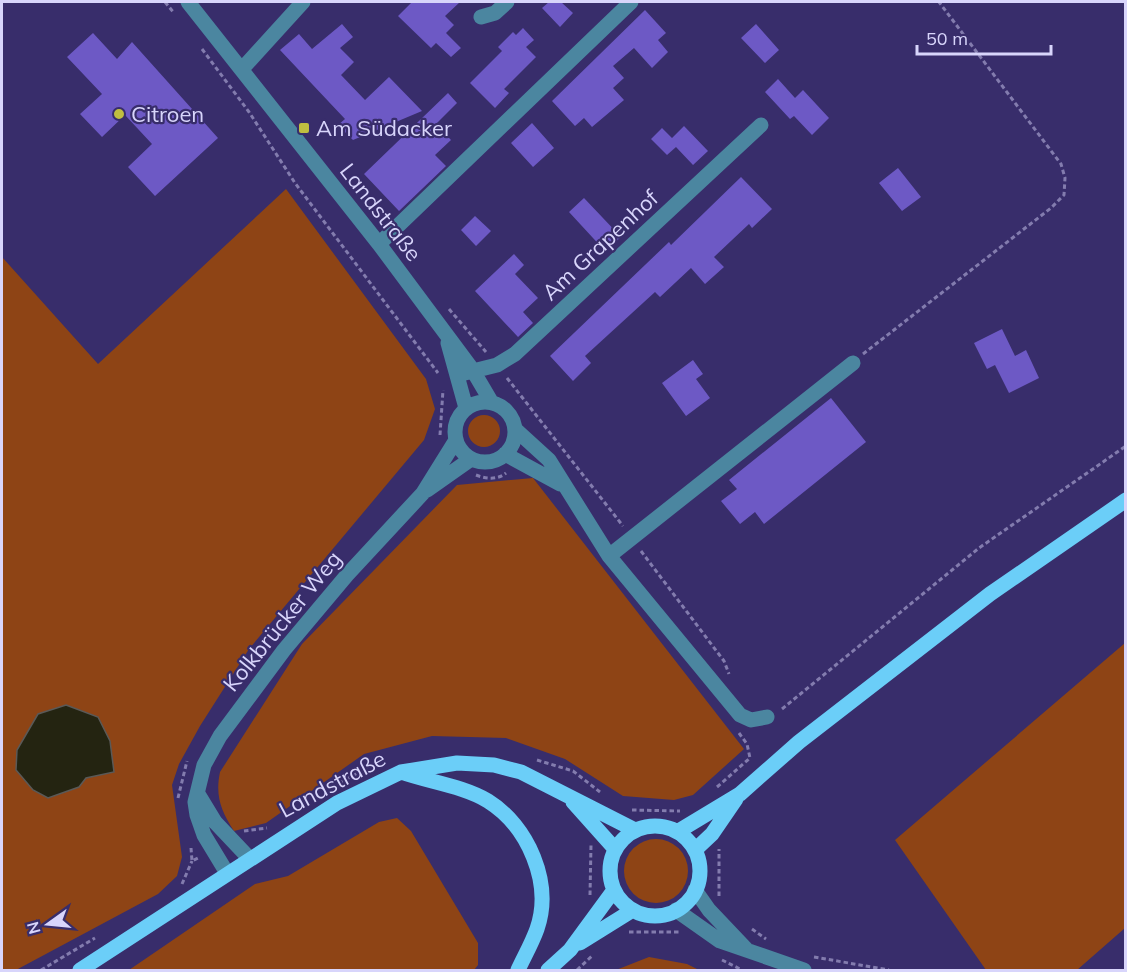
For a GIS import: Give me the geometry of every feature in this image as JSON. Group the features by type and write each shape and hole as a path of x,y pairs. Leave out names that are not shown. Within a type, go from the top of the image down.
{"main road":[{"path":"677,832 740,794 799,742 990,594 1125,500"},
{"name":"Landstraße","path":"80,970 160,920 249,858 337,803 401,772 457,763 494,765 521,772 547,783 635,830"},
{"path":"401,772 435,784 457,787 488,801 511,822 528,844 539,875 542,902 538,928 518,970"},
{"path":"695,850 712,834 740,794"},
{"name":"Landstraße","path":"570,797 615,849"},
{"path":"662,826 677,832 695,850 699,876 695,890 688,902 662,915 647,915 633,910 614,890 610,869 615,849 635,830 662,826"},
{"path":"570,950 614,890"},
{"path":"548,970 570,950 633,910"}],"street":[{"name":"Landstraße","path":"188,2 379,244 472,369 492,403"},
{"path":"242,69 303,2"},
{"path":"481,17 495,13 507,2"},
{"path":"379,244 631,2"},
{"name":"Am Grapenhof","path":"457,375 472,369 497,365 515,354 761,125"},
{"name":"Landstraße","path":"446,337 466,408"},
{"path":"609,556 853,363"},
{"path":"515,429 514,438 505,454 489,462 471,459 459,447 456,440 456,422 466,408 474,404 492,403 508,412 515,429 549,460 609,556 740,714 751,720 767,717"},
{"name":"Kolkbrücker Weg","path":"227,873 204,835 197,814 197,791 204,765 220,735 284,650 347,575 423,493 456,440"},
{"path":"505,454 563,485"},
{"name":"Kolkbrücker Weg","path":"423,493 471,459"},
{"path":"197,791 204,807 249,858"},
{"path":"695,890 709,910 748,951"},
{"path":"676,910 720,941 748,951 807,963"}],"path":[{"path":"165,2 178,17"},
{"path":"853,363 1052,208 1064,195 1065,178 1061,164 939,2"},
{"path":"199,45 249,112 295,183 437,371 442,381 443,392 439,440"},
{"path":"510,382 539,417"},
{"path":"767,717 785,707 979,548 1125,446"},
{"path":"714,789 750,758 747,744 732,725"},
{"path":"179,802 177,794 184,766 189,758"},
{"path":"528,758 573,771 601,793"},
{"path":"329,789 369,767"},
{"path":"612,818 620,808 687,810"},
{"path":"230,838 243,831 269,827"},
{"path":"190,843 192,861 214,849"},
{"path":"744,924 772,943"},
{"path":"807,963 889,970"}],"shaded area":[{"path":"286,189 426,379 435,409 424,440 249,649 200,726 179,764 172,785 182,857 177,876 158,894 16,970 2,970 2,257 98,364"},
{"path":"484,415 495,420 500,431 495,442 484,447 473,442 468,431 473,420"},
{"path":"533,478 744,749 693,795 674,800 623,796 565,759 506,738 432,736 364,754 266,823 234,831 220,803 218,789 220,772 302,644 457,485"},
{"path":"1125,643 1125,928 1077,970 986,970 895,840"},
{"path":"66,705 98,717 110,741 114,772 86,778 79,787 48,798 33,790 16,770 17,750 38,714"},
{"path":"397,818 411,831 478,943 478,965 474,970 129,970 255,884 288,876 379,822"},
{"path":"656,839 674,845 682,853 688,871 682,889 674,897 656,903 638,897 630,889 624,871 630,853 638,845"},
{"path":"649,957 687,964 699,970 616,970"}],"building":[{"path":"412,2 460,2 445,16 454,25 446,33 461,48 451,57 436,43 431,48 398,16"},
{"path":"549,2 561,2 573,13 560,27 542,8"},
{"path":"645,10 666,33 658,40 668,52 652,68 634,48 613,66 624,78 613,88 624,100 592,127 584,118 575,126 552,101"},
{"path":"342,24 353,37 340,48 354,62 341,75 365,100 389,77 422,111 353,140 338,125 345,119 280,50 299,34 312,49"},
{"path":"756,24 779,50 765,63 741,38"},
{"path":"523,28 534,40 526,47 536,57 504,89 509,93 495,108 470,83 502,51 498,47 513,32 516,35"},
{"name":"Citroen","path":"93,33 117,59 132,42 218,138 155,196 128,167 152,144 125,115 102,137 80,114 102,94 67,57"},
{"path":"778,79 795,98 803,90 829,118 812,135 794,116 790,119 765,92"},
{"path":"448,93 457,103 436,124 451,140 435,155 446,166 399,211 364,174"},
{"path":"532,123 554,148 533,167 511,143"},
{"path":"684,126 708,151 693,165 676,147 667,155 651,139 662,128 672,138"},
{"path":"898,168 921,197 902,211 879,183"},
{"path":"741,177 772,209 752,228 749,224 714,257 724,267 705,284 691,268 660,297 655,292 585,356 591,363 573,381 550,356 669,242 671,245"},
{"path":"584,198 621,237 605,251 569,212"},
{"path":"475,216 491,231 476,246 461,230"},
{"path":"514,254 524,265 515,274 538,298 523,312 533,323 518,337 475,291"},
{"path":"1002,329 1015,356 1026,350 1039,378 1009,393 995,365 987,369 974,343"},
{"path":"693,360 703,374 696,379 710,398 686,416 662,383"},
{"path":"831,398 866,442 764,524 755,512 740,524 721,501 737,489 729,480"}],"place":[{"name":"Citroen","path":"119,114"},
{"name":"Am Südacker","path":"304,128"}]}
